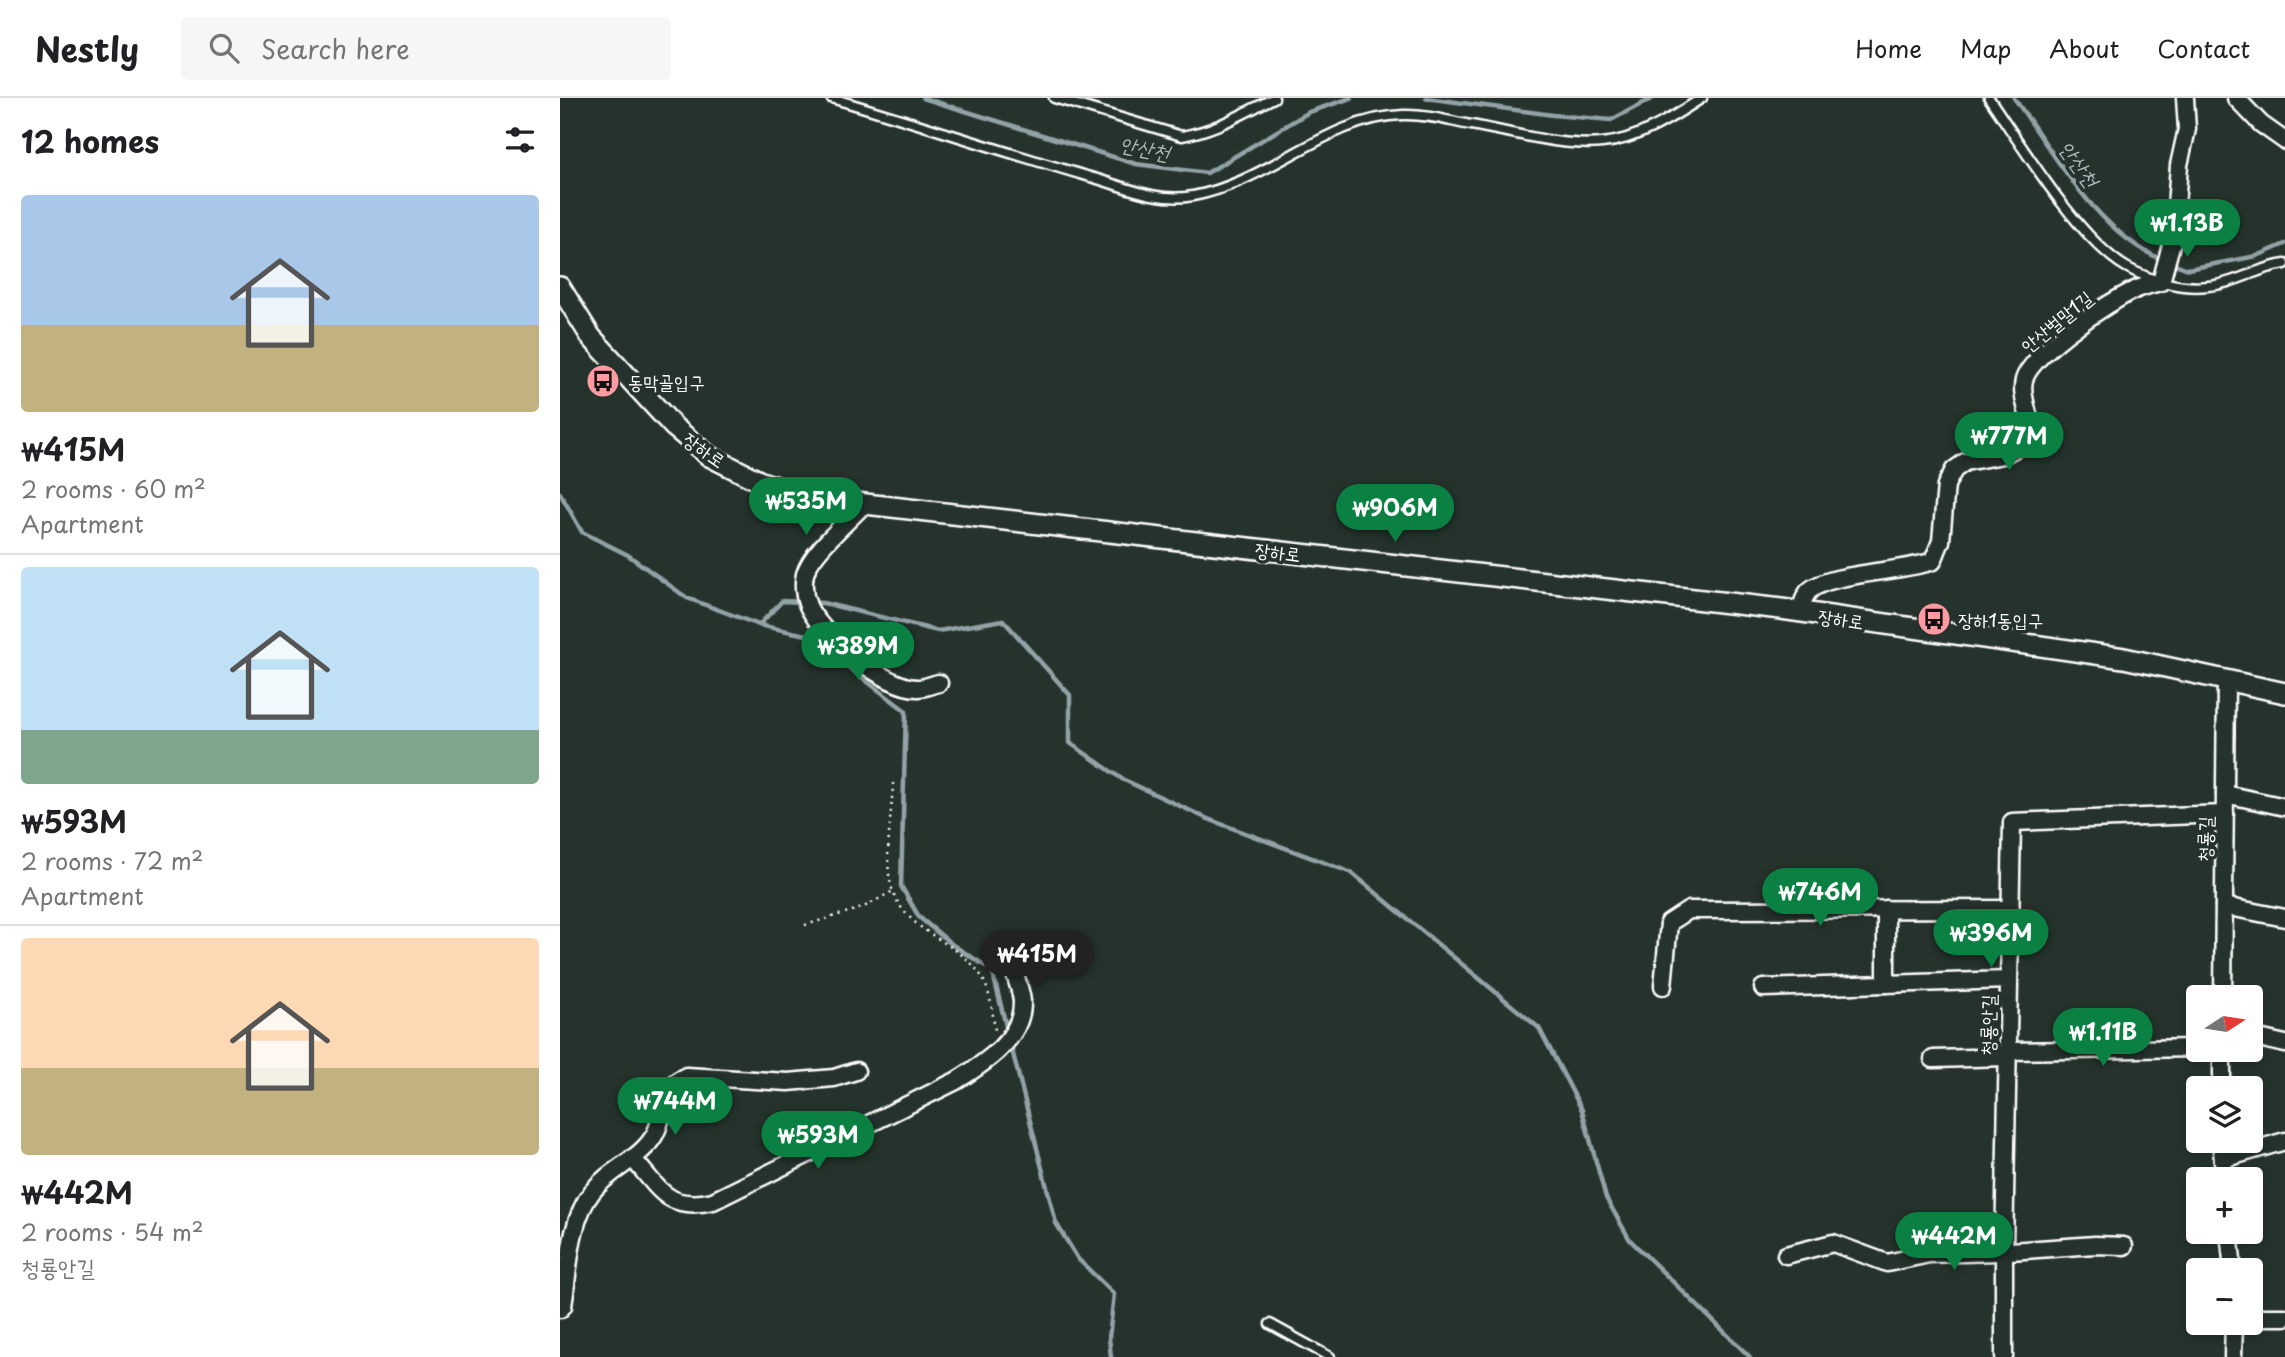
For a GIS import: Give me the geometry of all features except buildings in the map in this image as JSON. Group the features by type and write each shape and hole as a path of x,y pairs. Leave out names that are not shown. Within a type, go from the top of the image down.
{"street":[{"path":"2163,279 2174,234 2179,165 2187,129 2185,98"},
{"path":"2236,98 2261,124 2285,141"},
{"name":"안산벌말1길","path":"1800,612 1808,592 1833,579 1917,567 1933,561 1941,541 1946,485 1954,470 1965,462 2003,455 2025,443 2030,429 2023,384 2028,371 2066,335 2099,310 2123,295 2163,279"},
{"name":"장하로","path":"562,295 591,337 674,427 709,456 761,482 813,498 1800,612 2124,658 2285,693"},
{"path":"864,504 817,552 806,571 806,599 827,631 858,661 886,679 917,688 939,683"},
{"name":"청룡길","path":"2223,985 2226,681"},
{"path":"2225,794 2285,807"},
{"name":"청룡안길","path":"2004,1357 2012,822 2225,814"},
{"path":"2224,906 2285,918"},
{"path":"1886,909 1886,984"},
{"path":"1663,986 1670,923 1689,910 2011,909"},
{"path":"633,1159 669,1199 680,1203 699,1204 713,1201 956,1081 981,1066 1000,1048 1016,1027 1022,1003 1008,955"},
{"path":"1763,988 2009,980"},
{"path":"2263,1039 2285,1044"},
{"path":"1933,1059 2186,1048"},
{"path":"560,1309 575,1228 592,1192 616,1170 644,1151 657,1132 665,1094 674,1081 685,1076 788,1082 834,1078 856,1072"},
{"path":"2223,1159 2285,1141"},
{"path":"2222,1153 2224,1167"},
{"path":"1786,1255 1833,1243 1887,1263 1929,1254 2095,1245 2124,1246"},
{"path":"2263,1317 2285,1317"},
{"path":"2233,1357 2234,1335"}],"lane":[{"path":"831,98 1170,199 1225,188 1248,179 1340,130 1383,116 1416,115 1555,140 1604,143 1638,133 1672,118 1702,98"},
{"path":"1054,98 1182,136 1203,132 1232,121 1274,98"},
{"path":"1989,98 2084,230 2126,267 2185,287 2212,286 2269,266 2285,264"},
{"path":"1270,1324 1330,1357"}],"path":[{"path":"893,783 889,851 893,891 905,915 968,959 985,983 1000,1048"},
{"path":"805,925 862,908 893,891"}],"waterway":[{"name":"안산천","path":"923,98 1136,164 1207,173 1309,112 1351,98"},
{"name":"안산천","path":"1426,98 1611,120 1653,98"},
{"name":"안산천","path":"2014,98 2061,166 2098,212 2118,232 2163,260"},
{"name":"안산천","path":"2172,263 2188,269 2257,256 2285,244"},
{"path":"560,493 582,532 628,555 687,598 759,625 806,635 906,711 901,886 919,917 954,946 992,970 1007,1030"},
{"path":"759,625 782,601 823,603 938,631 1003,620 1070,695 1070,743 1122,779 1208,819 1352,873 1539,1028 1582,1110 1606,1198 1630,1240 1750,1357"},
{"path":"1010,1042 1056,1223 1078,1259 1114,1294 1109,1338 1111,1357"}],"place":[{"name":"동막골입구","path":"603,381"},
{"name":"장하1동입구","path":"1934,619"}]}
